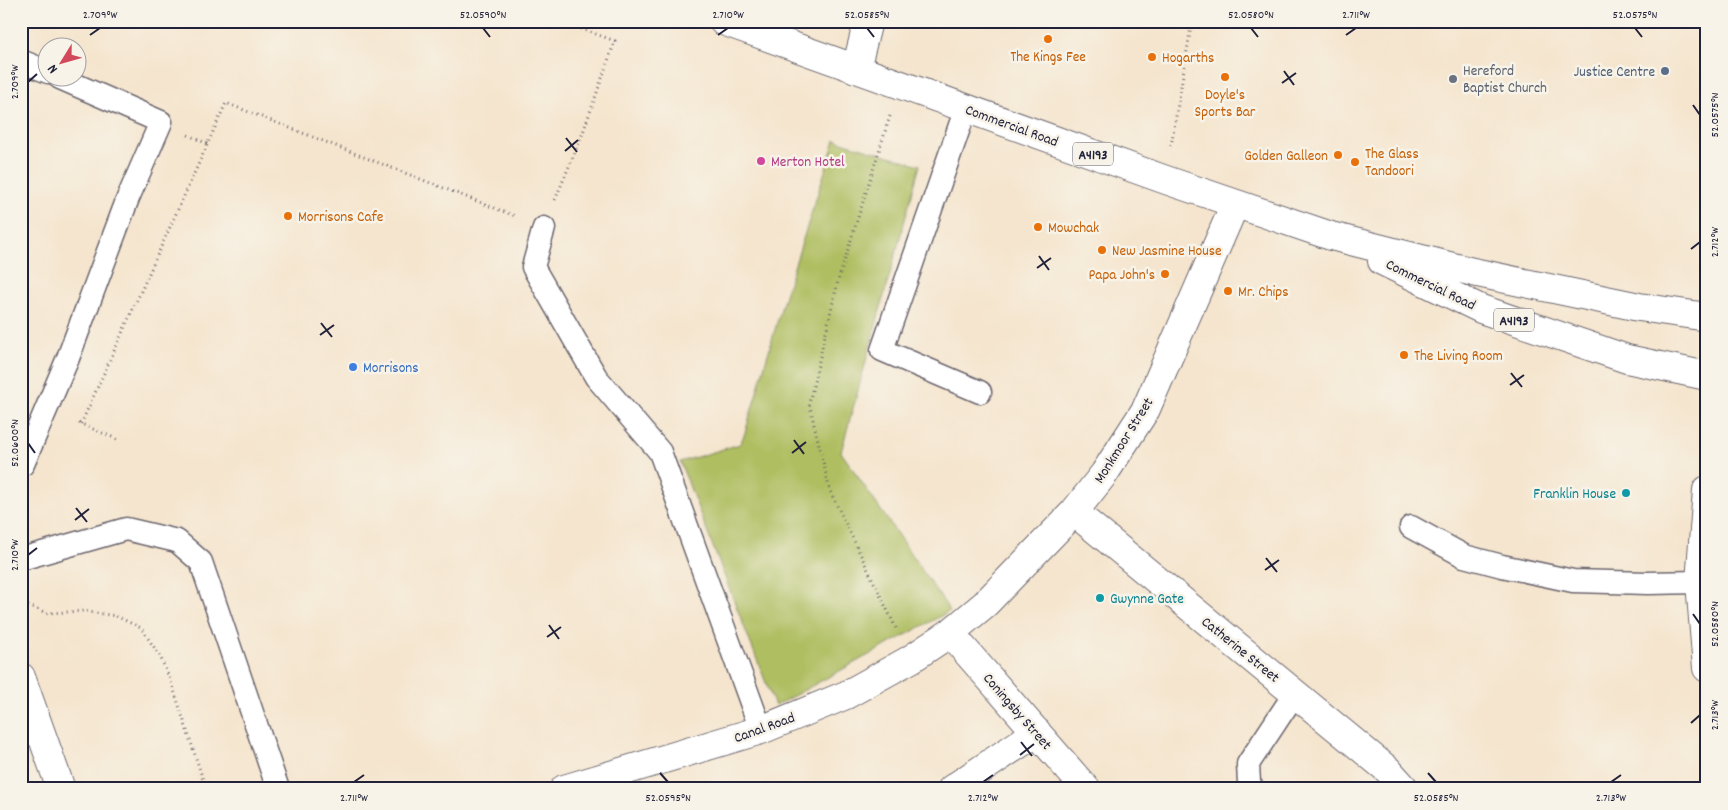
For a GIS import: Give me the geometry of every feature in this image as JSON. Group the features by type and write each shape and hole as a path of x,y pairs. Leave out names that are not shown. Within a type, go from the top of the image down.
{"main road":[{"name":"Commercial Road","path":"723,21 1166,180 1331,236 1493,276 1639,307 1707,317"},
{"path":"856,69 868,21"},
{"name":"Monkmoor Street","path":"950,634 985,604 1074,512 1104,474 1146,409 1234,204"},
{"name":"Commercial Road","path":"1331,236 1481,308 1627,359 1707,376"},
{"path":"1707,490 1700,582 1707,668"},
{"name":"Catherine Street","path":"1074,512 1388,770 1405,789"},
{"name":"Canal Road","path":"564,789 761,730 846,695 912,659 950,634"},
{"name":"Coningsby Street","path":"950,634 1086,789"},
{"path":"21,677 31,734 61,789"},
{"path":"952,789 1037,732"}],"lane":[{"path":"21,61 38,68"},
{"path":"22,463 68,358 128,198 161,122 83,88"},
{"path":"966,108 882,350 980,392"},
{"path":"544,228 533,267 596,377 660,452 761,730"},
{"path":"1411,527 1464,556 1573,581 1700,582"},
{"path":"21,559 126,529 177,541 201,562 278,789"},
{"path":"1253,789 1249,783 1248,764 1295,693"}],"path":[{"path":"80,424 226,103 544,228 581,138 615,41 560,21"},
{"path":"1166,180 1192,21"},
{"path":"880,145 838,282 809,403 830,491 912,659"},
{"path":"21,599 26,606 47,613 84,611 116,616 141,628 160,656 170,679 206,789"}],"green space":[{"path":"835,140 920,165 841,452 950,611 775,706 680,462 740,444"}],"place":[{"name":"The Kings Fee","path":"1048,39"},
{"name":"Hogarths","path":"1152,57"},
{"name":"Justice Centre","path":"1665,71"},
{"name":"Doyle's Sports Bar","path":"1225,77"},
{"name":"Hereford Baptist Church","path":"1453,79"},
{"name":"Golden Galleon","path":"1338,155"},
{"name":"Merton Hotel","path":"761,161"},
{"name":"The Glass Tandoori","path":"1355,162"},
{"name":"Morrisons Cafe","path":"288,216"},
{"name":"Mowchak","path":"1038,227"},
{"name":"New Jasmine House","path":"1102,250"},
{"name":"Papa John's","path":"1165,274"},
{"name":"Mr. Chips","path":"1228,291"},
{"name":"The Living Room","path":"1404,355"},
{"name":"Morrisons","path":"353,367"},
{"name":"Franklin House","path":"1626,493"},
{"name":"Gwynne Gate","path":"1100,598"}]}
